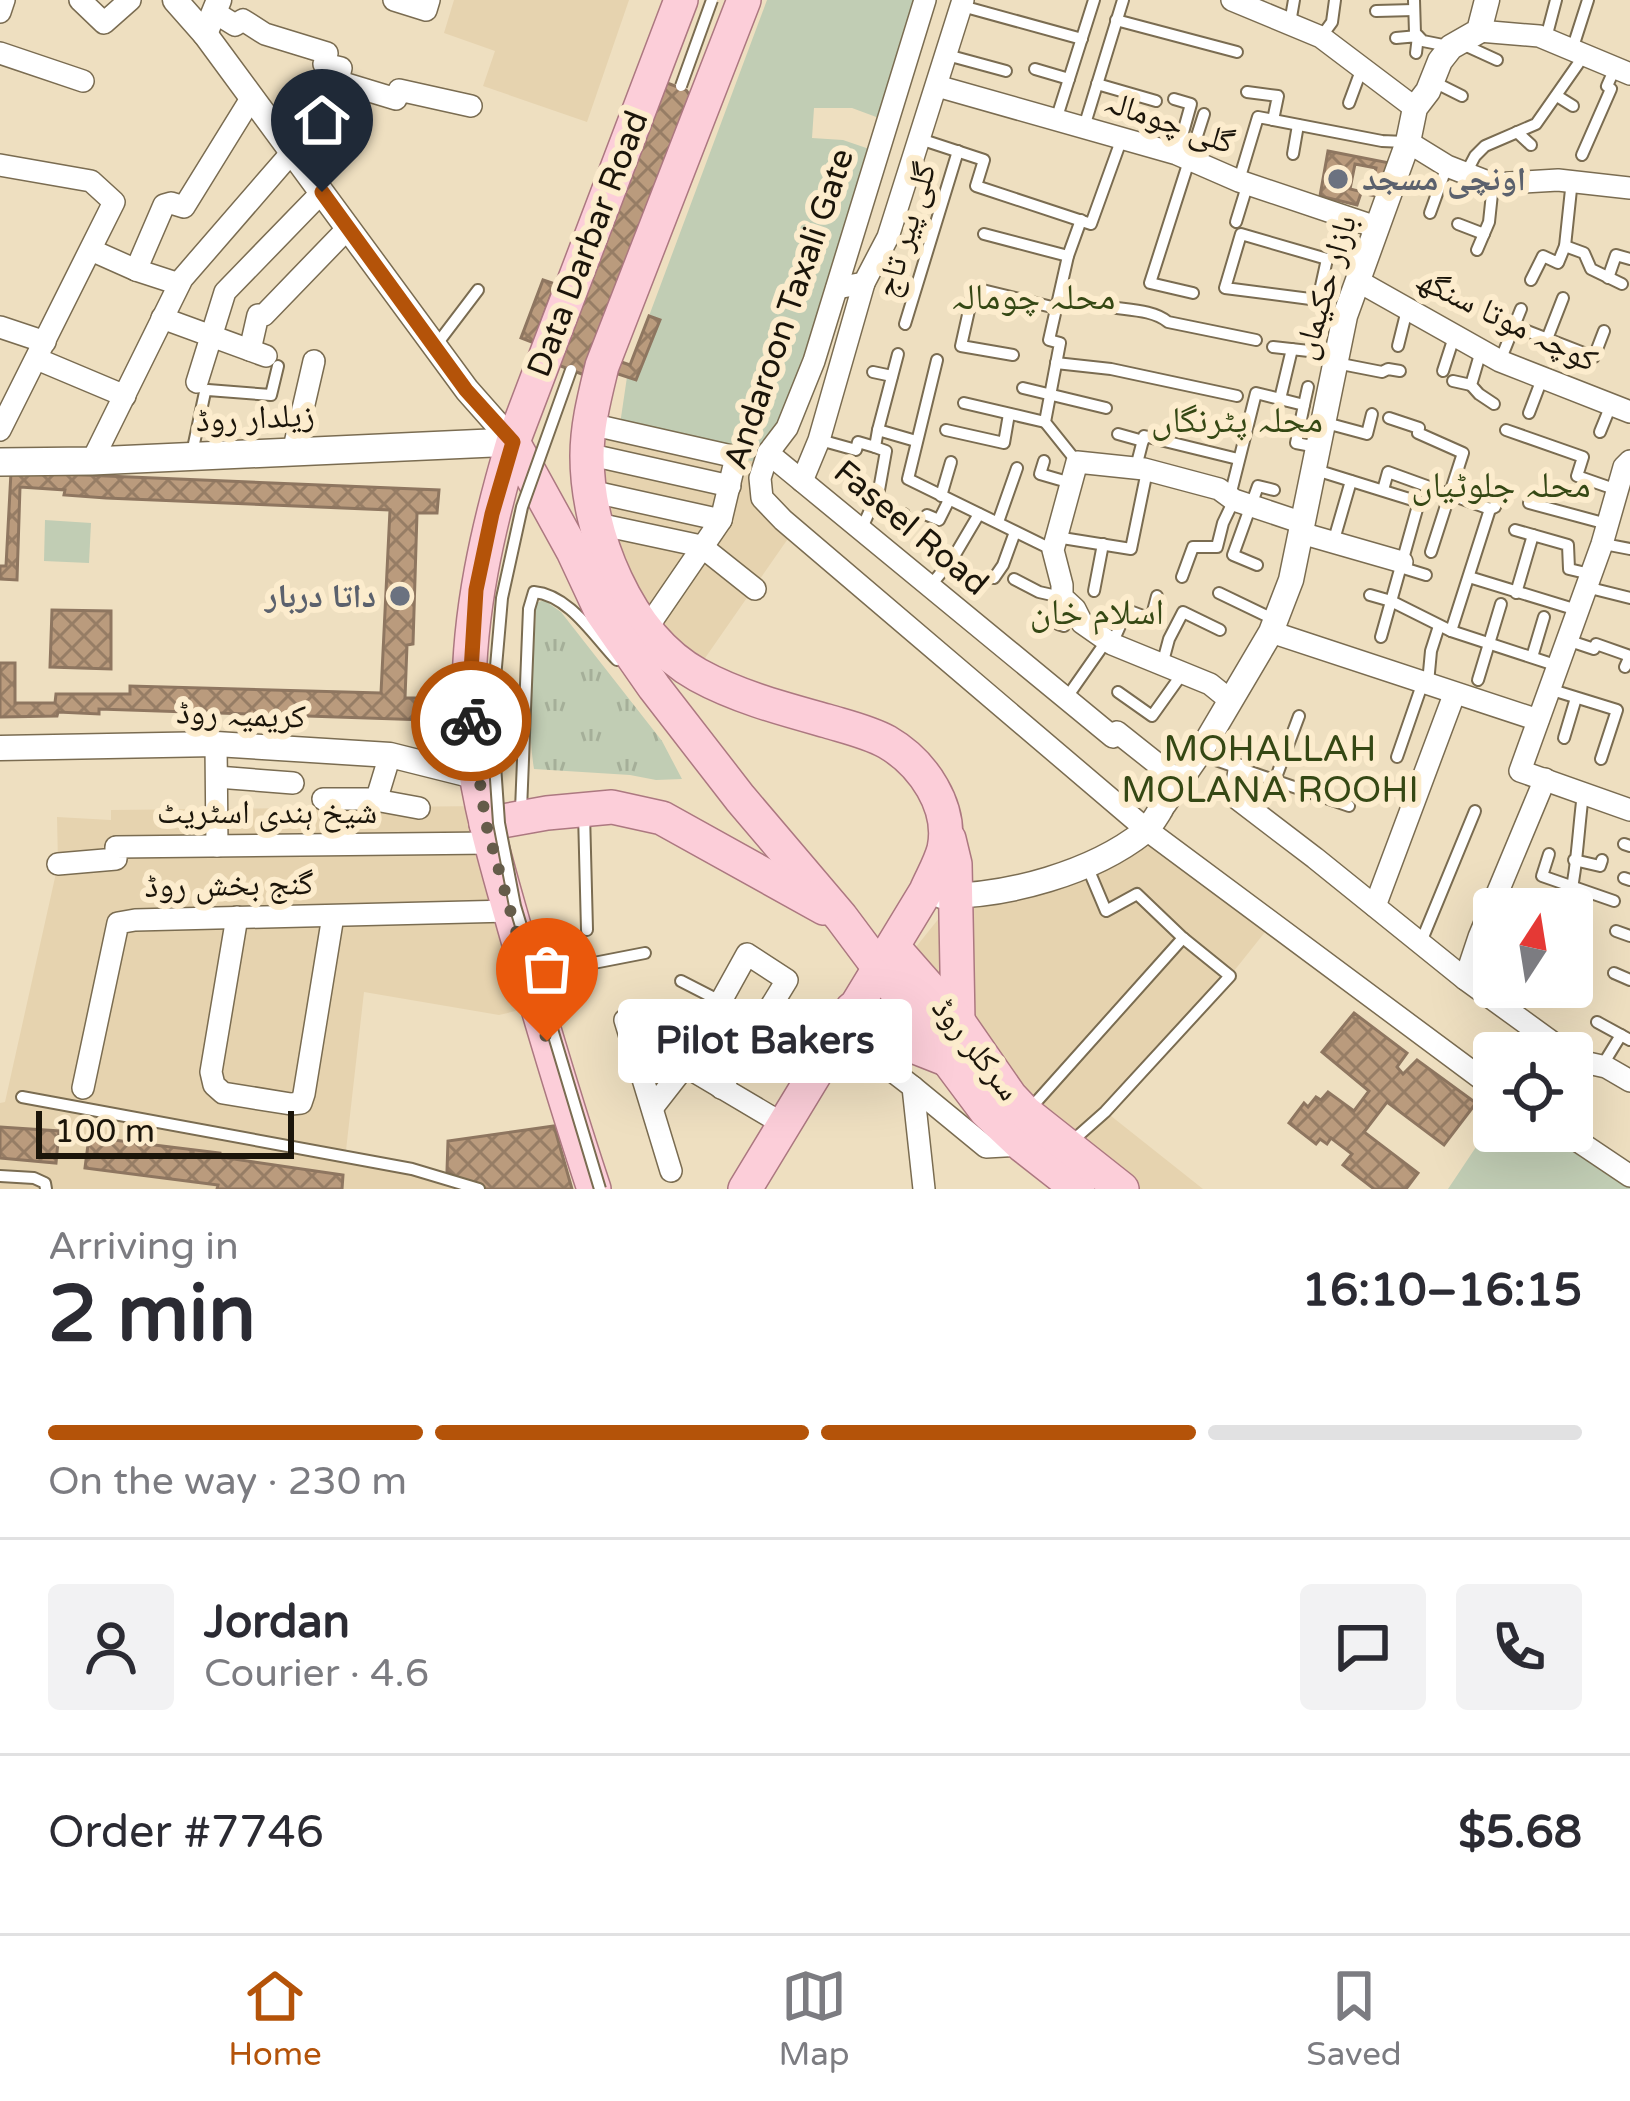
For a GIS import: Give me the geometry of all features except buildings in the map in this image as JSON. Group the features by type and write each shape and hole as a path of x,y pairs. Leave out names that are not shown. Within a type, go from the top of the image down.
{"main road":[{"name":"Data Darbar Road","path":"744,0 602,366 589,439 590,491 598,524 616,580 645,631 696,675 737,693 884,740 924,777 946,826 941,893 885,958 783,1124 754,1186"},
{"name":"Data Darbar Road","path":"597,1189 557,1076 488,834 469,704 476,590 513,442 678,9"},
{"path":"678,9 731,38"},
{"path":"513,442 601,611 642,669 740,798 841,916 885,958"},
{"name":"زیلدار روڈ","path":"0,462 513,442"},
{"path":"488,834 521,818 612,807 662,818 841,916"},
{"path":"941,893 958,1021"},
{"name":"سرکلر روڈ","path":"885,958 958,1021 1010,1096 1024,1129 1078,1189"},
{"name":"سرکلر روڈ","path":"885,958 921,1021 986,1111 1067,1145 1122,1189"},
{"path":"846,1020 949,1060"}],"street":[{"path":"0,12 4,0"},
{"path":"80,0 104,23 130,0"},
{"path":"394,0 426,10 429,0"},
{"name":"Andaroon Taxali Gate","path":"925,0 814,362 787,428 768,453 760,478 762,499 1158,814"},
{"path":"1232,0 1293,11 1414,108"},
{"name":"بازار حکیماں","path":"1158,814 1274,626 1292,580 1314,436 1345,316 1408,142 1414,108 1487,0"},
{"path":"178,2 235,25 243,20 265,34 327,52 324,64 341,68 340,82 395,99 399,90 471,106"},
{"path":"802,481 819,440 863,283 888,237 963,3"},
{"path":"213,15 252,97 466,390 513,442"},
{"path":"1463,40 1546,38 1575,57 1622,70"},
{"path":"0,53 82,81"},
{"name":"گلی چومالہ","path":"938,86 1122,138 1376,227"},
{"path":"136,270 164,205 171,202 184,207 252,97"},
{"path":"1408,142 1456,170 1493,184 1572,181 1630,188"},
{"path":"92,461 179,284 292,152"},
{"path":"0,427 114,202 97,184 1,168"},
{"path":"197,382 225,292 322,192"},
{"path":"265,358 256,316 264,315 347,227"},
{"path":"91,250 179,284"},
{"name":"کوچہ موتا سنگھ","path":"1361,272 1407,310 1454,337 1620,409"},
{"path":"836,288 863,283"},
{"path":"162,318 265,358"},
{"path":"0,327 125,396"},
{"path":"293,452 314,361"},
{"path":"589,439 683,445 736,457 721,520 645,631"},
{"path":"589,439 677,474 730,486"},
{"path":"663,538 683,445"},
{"name":"Faseel Road","path":"768,453 1065,700 1113,737 1118,732 1180,782"},
{"path":"1629,464 1567,640 1543,660 1538,720 1520,771 1630,810"},
{"path":"1231,701 1210,684 1110,642 1082,623 1065,600 1054,543 1074,473 1142,470 1219,489 1333,542 1401,565"},
{"path":"590,491 721,520"},
{"path":"598,524 701,546 755,589"},
{"path":"1274,626 1454,694 1538,720"},
{"path":"1375,906 1454,694"},
{"path":"216,744 217,846"},
{"name":"کریمیہ روڈ","path":"0,748 216,744 390,755 478,777"},
{"path":"376,801 390,755"},
{"path":"1239,770 1235,797 1538,1032"},
{"path":"218,777 293,783"},
{"path":"1506,888 1546,779"},
{"path":"322,799 419,808"},
{"path":"941,893 1018,887 1087,866 1158,814 1473,1071"},
{"name":"شیخ ہندی اسٹریٹ","path":"58,864 116,860 116,847 488,834"},
{"name":"گنج بخش روڈ","path":"83,1088 118,923 510,911"},
{"path":"237,917 212,1072 214,1085 223,1093 291,1104 301,1102 304,1094 334,916"},
{"path":"652,1107 685,1066 747,955 787,980 721,1088"},
{"path":"1465,979 1473,965"},
{"path":"625,1020 671,1171"},
{"path":"846,1020 913,1087 986,1147 1024,1129"},
{"path":"1593,1064 1630,1081"},
{"path":"685,1066 783,1124"},
{"path":"913,1087 924,1189"},
{"path":"1593,1151 1630,1176"}],"lane":[{"path":"681,86 712,0"},
{"path":"1056,120 1094,0"},
{"path":"1084,127 1123,0"},
{"path":"1321,37 1332,22 1335,0"},
{"path":"1546,38 1556,0"},
{"path":"1430,214 1456,170 1485,146 1536,124 1557,96 1575,57 1588,0"},
{"path":"963,3 1084,35 1111,37"},
{"path":"1376,11 1414,5 1415,33 1423,41 1463,40 1497,60"},
{"path":"1116,20 1237,52"},
{"path":"1396,38 1418,36"},
{"path":"1416,53 1418,36"},
{"path":"947,55 1006,71"},
{"path":"1349,104 1362,68"},
{"path":"1035,69 1069,79"},
{"path":"1582,155 1611,89 1607,86 1622,70"},
{"path":"1432,80 1462,96"},
{"path":"1096,84 1156,101"},
{"path":"1247,92 1277,96 1273,120"},
{"path":"1557,96 1573,106"},
{"path":"1174,99 1191,104 1184,158 1150,283 1193,293"},
{"path":"1184,158 1204,114"},
{"path":"1236,222 1258,117 1408,142"},
{"path":"1382,141 1386,123"},
{"path":"1293,154 1298,124"},
{"path":"1517,132 1531,145"},
{"path":"920,139 985,160 976,186 1091,224 1122,138"},
{"name":"گلی پیر تاج","path":"905,324 958,152"},
{"path":"1532,280 1543,256 1558,262 1565,246 1572,181"},
{"path":"1477,250 1489,222 1493,184"},
{"path":"1044,461 1040,474 1074,473 1045,422 1060,343 1049,340 1081,220"},
{"path":"1458,224 1484,234"},
{"path":"983,234 1068,256"},
{"path":"1327,260 1318,300 1225,289 1241,234 1327,260 1336,255 1361,272"},
{"path":"1565,246 1584,253 1591,269 1622,284"},
{"path":"1608,278 1616,255 1630,259"},
{"path":"1149,313 1155,284"},
{"path":"1013,355 961,346 974,288 1056,308"},
{"path":"435,347 478,290"},
{"path":"1547,339 1563,298"},
{"path":"1111,307 1256,340"},
{"path":"1472,385 1521,309"},
{"path":"1336,363 1382,372 1394,360 1407,310"},
{"path":"1514,326 1594,357 1604,331"},
{"path":"1443,371 1454,337"},
{"path":"1273,347 1309,351"},
{"path":"1280,399 1292,350"},
{"path":"874,447 898,354"},
{"path":"192,457 205,392 271,395 265,358"},
{"path":"937,360 908,479 1015,532 1054,543 1103,544 1130,553 1144,436 1238,459"},
{"path":"1056,364 1111,369 1238,396"},
{"path":"571,370 522,507 502,598 494,685 495,765 499,823 515,906 597,1189"},
{"path":"873,372 892,376"},
{"path":"1528,412 1542,379"},
{"path":"1454,380 1472,385 1494,404"},
{"path":"1308,387 1314,436"},
{"path":"1022,388 1106,407"},
{"path":"1257,565 1233,555 1238,459 1256,393 1280,399 1351,481 1420,502"},
{"path":"964,403 1045,422"},
{"path":"1600,432 1620,409"},
{"path":"946,430 1004,443 1010,414"},
{"path":"1314,436 1366,434 1372,414"},
{"path":"1389,418 1419,428 1418,434 1463,453 1431,552"},
{"path":"878,430 916,441"},
{"path":"1506,430 1583,457 1577,476 1614,515 1630,549"},
{"path":"1118,434 1143,441"},
{"path":"819,440 856,450 858,442 886,451 879,490 862,529"},
{"path":"927,515 939,520 952,462"},
{"path":"998,522 1017,468"},
{"path":"1383,490 1388,472 1490,509"},
{"path":"1333,542 1351,481"},
{"path":"1381,637 1425,484"},
{"path":"1182,578 1193,547 1217,547 1223,524 1238,501 1258,486 1274,490"},
{"path":"1397,757 1426,682 1430,650 1469,578 1500,490"},
{"path":"1560,511 1564,494"},
{"path":"873,503 900,521 904,514"},
{"path":"1529,503 1560,511 1578,523 1614,515"},
{"path":"931,586 979,514"},
{"path":"1515,530 1568,545 1569,569 1630,598"},
{"path":"994,578 1015,532"},
{"path":"1516,593 1533,535"},
{"path":"1094,591 1103,544"},
{"path":"1401,565 1426,575"},
{"path":"1469,578 1577,610"},
{"path":"1014,579 1065,600 1064,626 1058,624"},
{"path":"521,818 529,609 534,592 563,603 622,666 642,669"},
{"path":"1219,593 1274,626"},
{"path":"1370,595 1445,628 1543,660 1544,617"},
{"path":"1065,700 1110,642 1127,610 1151,620 1157,596"},
{"path":"1478,680 1502,604"},
{"path":"1118,692 1152,716 1172,670 1169,639 1184,612 1220,630"},
{"path":"1567,640 1630,656 1625,667"},
{"path":"1542,681 1617,710 1601,759"},
{"path":"1564,738 1576,698"},
{"path":"1276,780 1299,716"},
{"path":"1198,754 1349,806"},
{"path":"1574,886 1583,794"},
{"path":"584,810 587,930"},
{"path":"1421,942 1475,811"},
{"path":"1549,854 1542,876 1614,901"},
{"path":"1574,860 1600,866 1602,860"},
{"path":"1067,1145 1105,1112 1230,976 1136,894 1106,911 1087,866"},
{"path":"1616,931 1630,936"},
{"path":"1024,1129 1183,938"},
{"path":"528,976 646,953"},
{"path":"1614,973 1630,980"},
{"path":"681,981 720,1001"},
{"path":"1598,1022 1625,1038 1602,1066"},
{"path":"22,1096 412,1169 478,1189"},
{"path":"0,1176 34,1178 45,1183 46,1189"}],"shaded area":[{"path":"454,0 629,0 587,122 483,86 495,51 444,33"},
{"path":"590,424 764,464 760,478 794,530 703,661 638,608 601,535"},
{"path":"482,806 537,1006 499,1015 364,992 345,1159 443,1177 461,1189 0,1189 0,1103 5,1102 58,864 57,817 111,820 111,810"},
{"path":"1147,830 1273,922 1106,1112 1203,1189 1137,1189 1027,1099 916,947 944,912 999,903"}],"green space":[{"path":"767,0 925,0 887,121 852,108 814,108 812,138 843,140 878,152 814,361 764,464 619,431 627,377 636,380 659,321 649,316"},
{"path":"45,520 91,523 89,563 44,561"},
{"path":"544,600 561,612 662,741 682,779 534,769 530,707 536,603"},
{"path":"1473,1152 1590,1152 1630,1177 1630,1189 1448,1189"}],"way so far":[{"path":"471,721 486,824 547,1041"}],"place":[{"name":"اونچی مسجد","path":"1338,179"},
{"name":"داتا دربار","path":"400,596"},
{"name":"Pilot Bakers","path":"547,1041"}],"district":[{"name":"محلہ چومالہ","path":"1033,297"},
{"name":"محلہ پٹرنگاں","path":"1237,420"},
{"name":"محلہ جلوٹیاں","path":"1501,485"},
{"name":"اسلام خان","path":"1097,612"},
{"name":"MOHALLAH MOLANA ROOHI","path":"1270,770"}],"route":[{"path":"322,192 466,390 513,442 476,590 471,721"}]}
